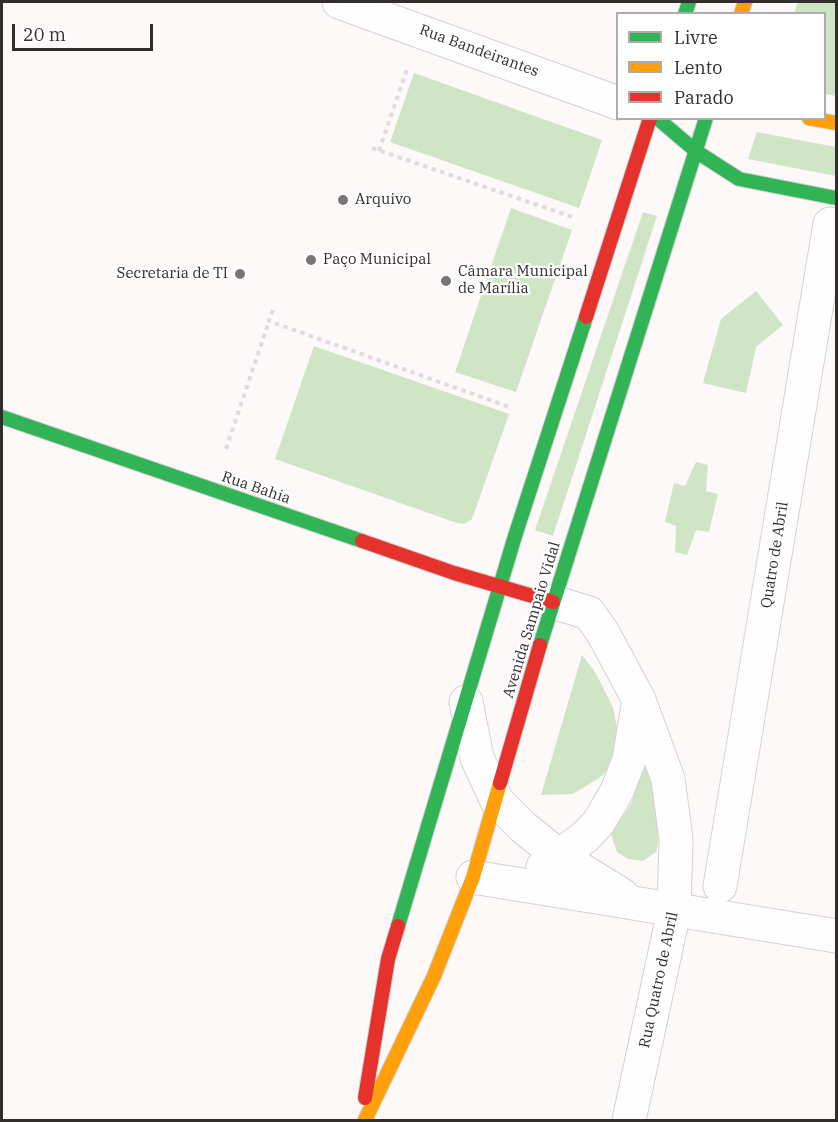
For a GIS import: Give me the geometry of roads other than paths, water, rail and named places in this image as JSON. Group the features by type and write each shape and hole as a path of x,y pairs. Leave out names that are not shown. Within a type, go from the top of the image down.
{"main road":[{"name":"Avenida Sampaio Vidal","path":"363,1120 388,959 500,586 649,120"},
{"path":"659,120 697,152 740,179 833,211"},
{"name":"Avenida Sampaio Vidal","path":"363,1120 434,976 473,877 497,801 553,602 705,120"},
{"path":"820,120 837,123"},
{"name":"Rua Bahia","path":"2,417 454,573 553,602"}],"street":[{"name":"Rua Bandeirantes","path":"339,2 616,101"},
{"name":"Quatro de Abril","path":"720,886 833,211"},
{"name":"Rua Quatro de Abril","path":"553,602 589,613 615,653 639,700 668,779 676,839 674,911 629,1120"},
{"path":"504,884 539,870 585,837 599,822 617,792 629,760 639,700"},
{"path":"466,702 477,758 497,801 523,827 559,856 639,904"},
{"path":"473,877 504,884 837,936"}],"place":[{"name":"Arquivo","path":"343,200"},
{"name":"Paço Municipal","path":"311,260"},
{"name":"Secretaria de TI","path":"240,274"},
{"name":"Câmara Municipal de Marília","path":"446,281"}]}
